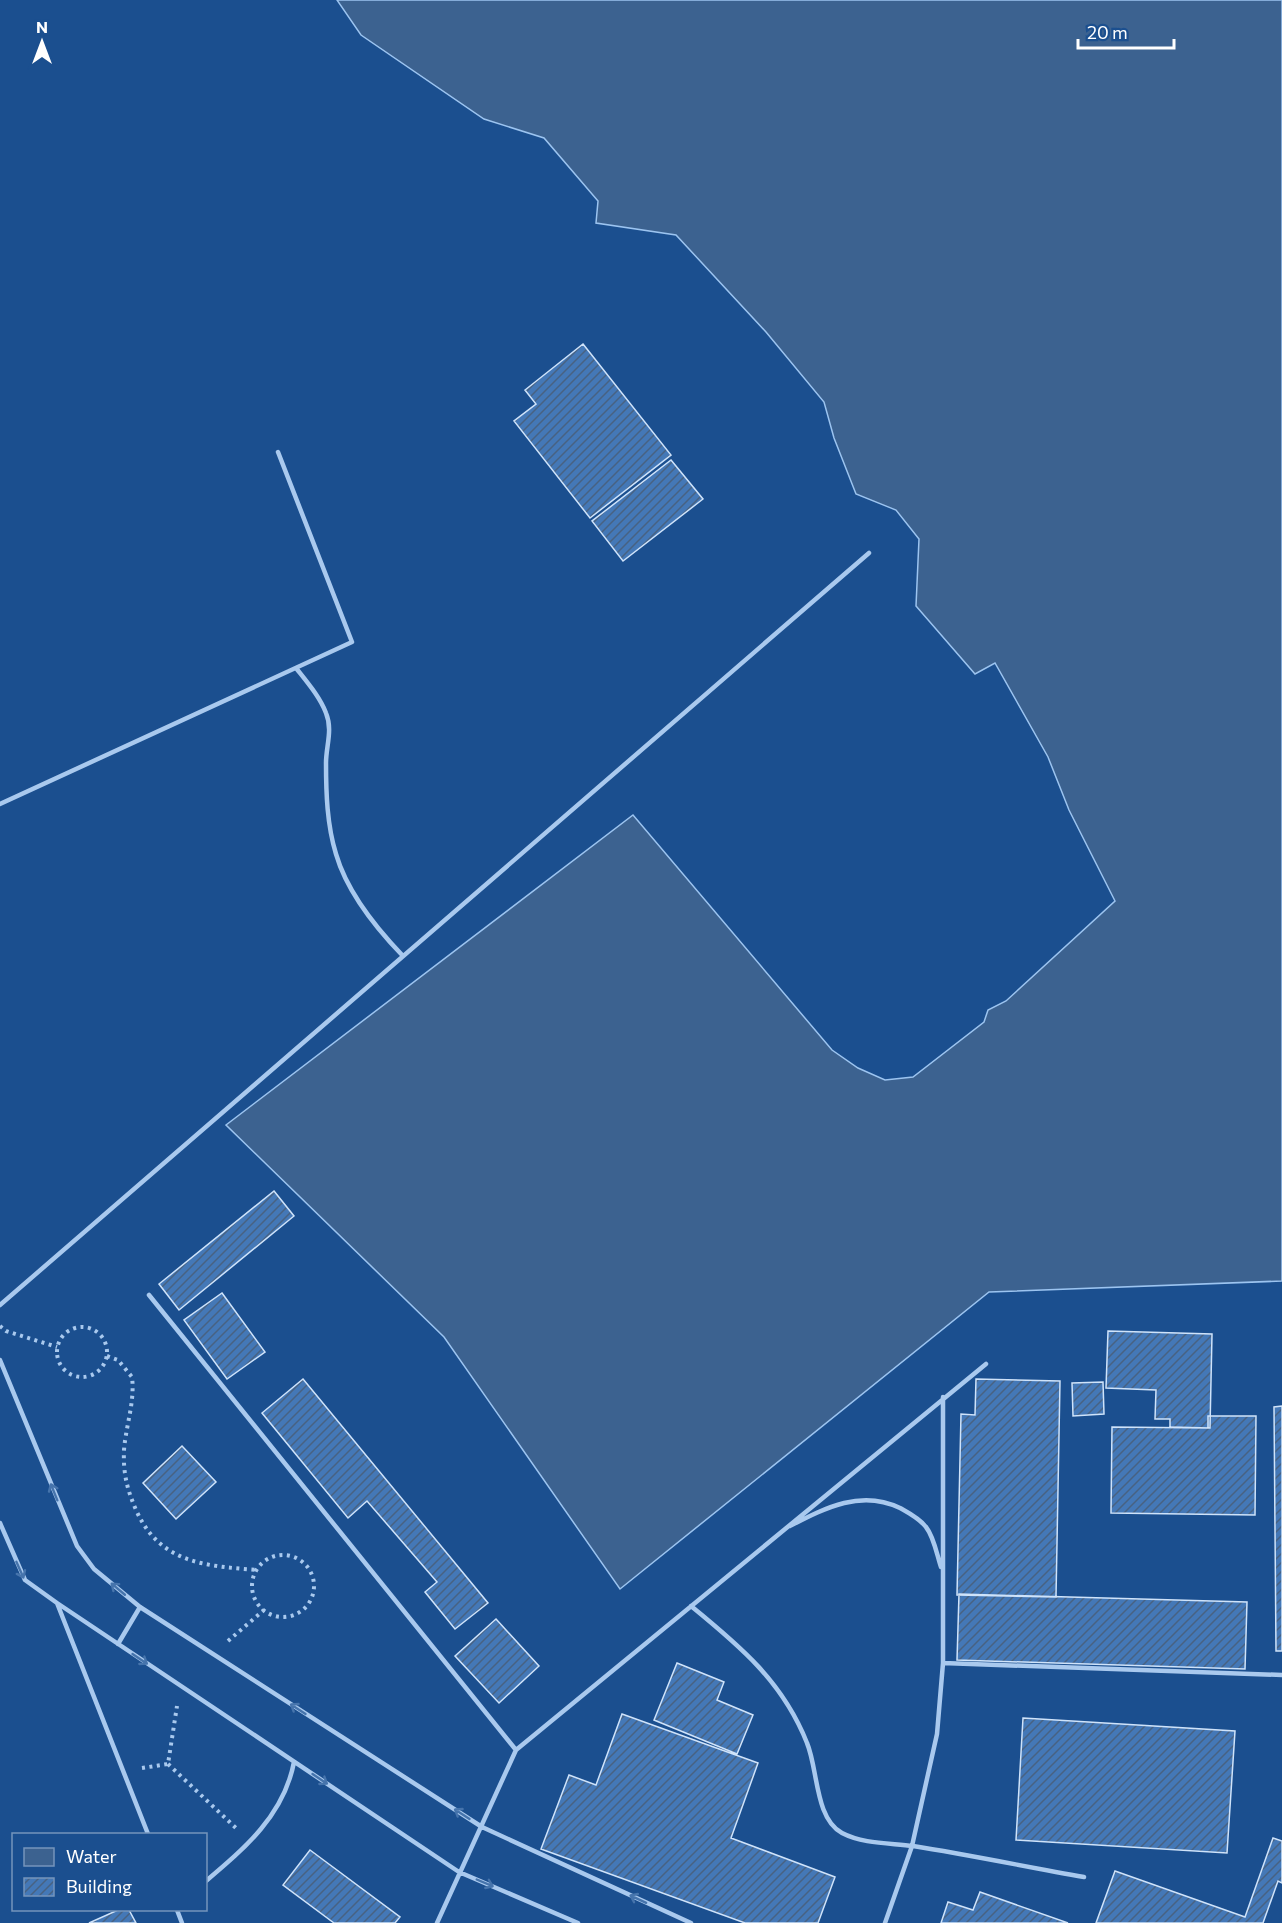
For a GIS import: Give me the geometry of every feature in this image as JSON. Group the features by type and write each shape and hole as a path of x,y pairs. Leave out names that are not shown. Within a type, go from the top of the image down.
{"lane":[{"path":"0,794 2,803 352,642 278,452"},
{"path":"0,1305 869,553"},
{"path":"296,668 320,701 330,726 326,760 328,803 336,855 380,932 403,956"},
{"path":"149,1295 516,1750"},
{"path":"0,1360 77,1546 94,1569 140,1607 482,1827 691,1923"},
{"path":"437,1923 516,1750 986,1365"},
{"path":"885,1923 912,1846 937,1734 944,1663 943,1398"},
{"path":"783,1530 822,1510 858,1499 887,1502 910,1513 927,1528 943,1572"},
{"path":"0,1523 25,1580 57,1603 459,1872 578,1923"},
{"path":"57,1603 148,1833"},
{"path":"691,1606 743,1649 770,1677 807,1743 818,1780 819,1801 826,1818 841,1833 871,1842 912,1846 1084,1877"},
{"path":"118,1644 140,1607"},
{"path":"944,1663 1282,1675"},
{"path":"207,1880 250,1841 278,1808 291,1782 294,1762"}],"path":[{"path":"0,1326 6,1331 57,1347"},
{"path":"82,1327 98,1333 104,1340 107,1356 99,1371 84,1378 77,1377 63,1370 58,1363 57,1347 66,1333 82,1327"},
{"path":"107,1356 118,1360 132,1377 132,1405 126,1431 124,1476 144,1527 160,1544 182,1558 220,1567 257,1570"},
{"path":"287,1556 305,1564 314,1581 310,1601 295,1615 284,1617 264,1610 253,1593 257,1570 268,1559 287,1556"},
{"path":"213,1654 264,1610"},
{"path":"168,1764 180,1686"},
{"path":"123,1771 168,1764"},
{"path":"168,1764 250,1841"}],"water":[{"path":"337,0 1282,0 1282,1281 989,1292 620,1589 444,1337 226,1125 633,815 832,1050 858,1068 885,1080 913,1077 984,1022 988,1010 1006,1001 1115,901 1069,810 1048,757 995,663 975,674 916,606 919,539 896,510 856,494 834,438 824,402 766,332 676,235 596,223 598,201 544,138 484,119 361,35"}],"building":[{"path":"583,344 671,455 590,518 514,421 536,404 525,390"},
{"path":"671,460 703,499 623,561 592,521"},
{"path":"274,1191 294,1216 179,1310 159,1284"},
{"path":"222,1293 265,1352 227,1379 184,1320"},
{"path":"1108,1331 1212,1334 1210,1428 1170,1427 1170,1419 1155,1419 1156,1390 1106,1388"},
{"path":"303,1379 488,1603 455,1629 425,1592 437,1582 367,1501 348,1518 262,1413"},
{"path":"976,1379 1060,1381 1056,1597 957,1595 961,1414 975,1415"},
{"path":"1103,1382 1104,1414 1073,1416 1072,1383"},
{"path":"1282,1406 1282,1651 1276,1651 1274,1407"},
{"path":"1208,1416 1256,1416 1255,1515 1111,1513 1112,1427 1208,1428"},
{"path":"182,1446 216,1482 176,1519 143,1483"},
{"path":"959,1594 1247,1602 1245,1669 957,1660"},
{"path":"496,1619 539,1666 499,1703 455,1656"},
{"path":"677,1663 724,1682 717,1700 753,1715 737,1754 654,1720"},
{"path":"622,1714 758,1763 731,1838 835,1877 818,1923 745,1923 541,1849 569,1775 596,1785"},
{"path":"1023,1718 1235,1731 1227,1853 1016,1840"},
{"path":"1273,1838 1282,1841 1282,1883 1278,1881 1263,1923 1096,1923 1115,1871 1245,1917"},
{"path":"310,1850 400,1917 395,1923 334,1923 283,1885"},
{"path":"980,1892 1068,1923 941,1923 948,1902 973,1910"},
{"path":"116,1911 130,1911 136,1923 89,1923"}]}
